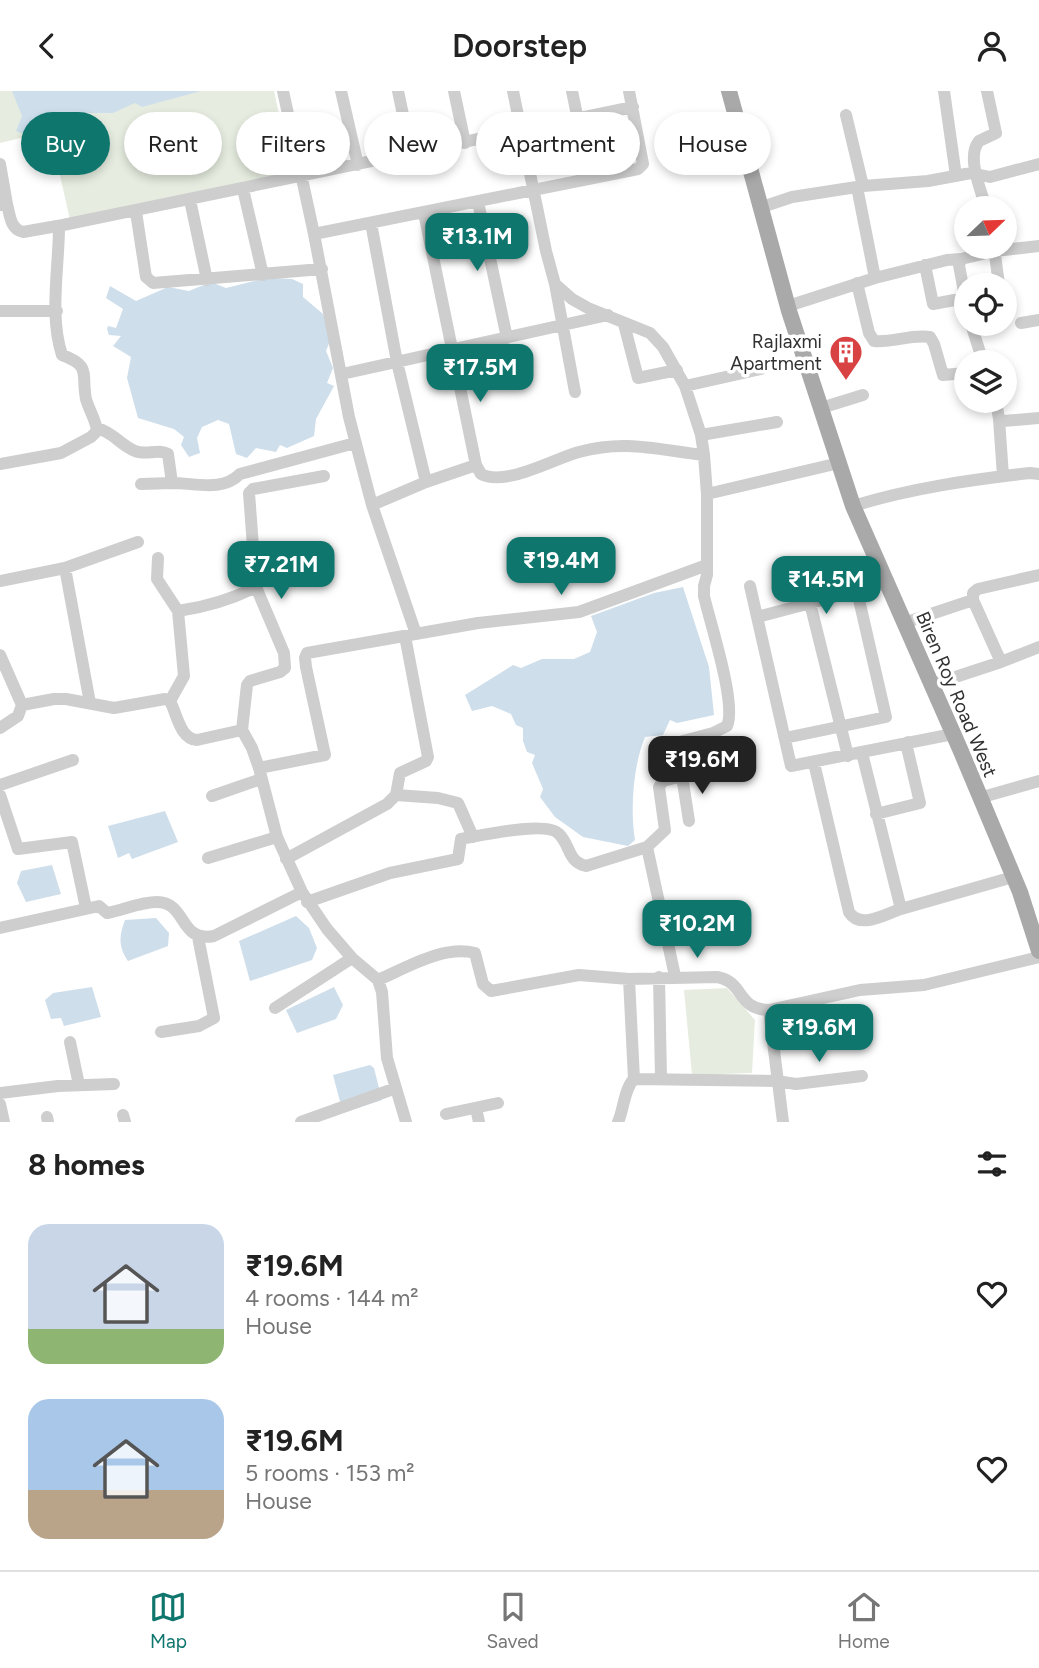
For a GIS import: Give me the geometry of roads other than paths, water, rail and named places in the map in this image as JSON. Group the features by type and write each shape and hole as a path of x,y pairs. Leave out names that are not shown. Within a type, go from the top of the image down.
{"main road":[{"name":"Biren Roy Road West","path":"730,91 788,306 853,506 1013,877 1039,951"}],"street":[{"path":"283,91 322,269 329,318 355,443 410,635 429,757 400,773 396,795 387,804 286,859"},
{"path":"341,91 358,165"},
{"path":"398,91 402,112"},
{"path":"454,91 465,143"},
{"path":"513,91 518,112"},
{"path":"572,91 576,112"},
{"path":"314,235 641,167 643,164 629,91"},
{"path":"944,91 956,176"},
{"path":"982,196 976,174 975,146 979,141 996,133 987,91"},
{"path":"612,112 633,107"},
{"path":"846,115 875,278"},
{"path":"462,144 476,141"},
{"path":"0,164 3,204 13,226 23,232 136,212 364,164"},
{"path":"762,207 792,197 860,186 976,174 998,175 1039,164"},
{"path":"530,175 555,284 575,392"},
{"path":"243,189 263,275"},
{"path":"190,200 207,280"},
{"path":"478,202 507,338"},
{"path":"136,212 146,277 153,283 322,269"},
{"path":"424,213 475,465 481,474 498,479 579,452 613,445 635,445 704,455"},
{"path":"371,223 397,362 426,482"},
{"path":"0,464 61,453 91,437 97,428 86,399 84,370 78,361 62,355 59,344 59,226"},
{"path":"1017,248 1039,246"},
{"path":"788,306 857,283 925,265 961,259 961,273"},
{"path":"925,265 933,304 954,302"},
{"path":"857,283 869,333 874,341 922,335 930,337 943,375 954,374"},
{"path":"555,284 572,299 624,324 650,333 663,347 677,370 701,435 707,493 704,596 728,697 730,720 727,726 713,733 683,741 682,776 689,821"},
{"path":"0,311 57,311"},
{"path":"342,374 608,315"},
{"path":"1021,323 1039,320"},
{"path":"624,324 638,378 677,370"},
{"path":"685,386 761,369"},
{"path":"821,408 863,395"},
{"path":"998,413 1003,476"},
{"path":"999,419 1039,418"},
{"path":"701,435 776,422"},
{"path":"97,428 110,431 119,442 135,451 164,451 168,454 172,468 172,483"},
{"path":"141,484 224,484 240,474 355,443"},
{"path":"288,461 293,481"},
{"path":"707,493 839,463"},
{"path":"372,505 475,465"},
{"path":"853,506 909,490 974,478 1039,474"},
{"path":"324,476 253,489 250,493 256,587 284,653 285,668 250,681 247,685 242,730 252,748 277,837 304,897 352,958 378,980 382,992 387,1058 406,1122"},
{"path":"0,581 65,568 138,542"},
{"path":"158,558 157,579 178,611 184,676 170,701"},
{"path":"212,796 260,773 325,755 306,667 307,653 478,623 579,611 707,565"},
{"path":"65,568 90,703"},
{"path":"1001,662 973,600 973,593 978,589 1039,575"},
{"path":"757,617 886,583"},
{"path":"750,586 791,766 953,734"},
{"path":"178,611 218,602 256,587"},
{"path":"785,738 886,717 857,591"},
{"path":"904,623 973,600"},
{"path":"810,603 848,756"},
{"path":"931,685 1039,647"},
{"path":"0,655 22,705 18,716 0,728"},
{"path":"22,705 54,699 114,708 160,699 170,701"},
{"path":"170,701 184,734 190,740 242,730"},
{"path":"876,814 920,803 906,743 909,743"},
{"path":"862,753 901,908"},
{"path":"0,785 74,760"},
{"path":"814,763 849,912 853,919 861,922 1013,877"},
{"path":"198,937 214,936 304,897 390,873 458,859 461,839 541,827 560,834 571,858 586,866 647,847 665,829 660,784 682,776"},
{"path":"979,797 1039,781"},
{"path":"0,795 18,849 72,842 86,908"},
{"path":"396,795 438,797 458,803 473,837"},
{"path":"208,858 277,837"},
{"path":"647,847 675,976"},
{"path":"0,928 99,906 107,913 157,902 167,905 179,913 189,930 198,937 214,1019 200,1026 161,1032"},
{"path":"378,980 431,957 458,951 475,953 483,985 491,991 579,975 629,979 675,976 727,978 747,1004 758,1010 769,1010 860,991 924,985 1039,957"},
{"path":"275,1008 352,958"},
{"path":"659,977 661,1078"},
{"path":"618,1122 624,1110 627,1090 634,1079 629,979"},
{"path":"769,1010 783,1122"},
{"path":"70,1042 79,1085"},
{"path":"634,1079 776,1081 796,1084 862,1076"},
{"path":"0,1093 114,1084"},
{"path":"301,1122 396,1088"},
{"path":"446,1114 498,1103"},
{"path":"0,1104 5,1122"},
{"path":"476,1108 479,1122"}],"water":[{"path":"12,91 201,91 142,107 135,103 113,113 21,114"},
{"path":"21,118 21,133 16,131"},
{"path":"266,278 292,279 303,284 303,297 323,314 332,336 326,351 333,368 327,383 334,386 316,419 314,436 287,448 280,445 276,452 256,448 247,458 236,454 229,424 218,420 202,427 197,438 200,453 189,457 181,445 184,437 174,429 138,418 127,378 131,357 113,346 121,336 109,335 107,329 108,326 116,328 123,309 106,298 110,286 136,301 168,287 189,291 211,282 226,288"},
{"path":"683,587 709,667 714,715 677,723 670,720 663,735 645,737 634,788 635,840 628,846 583,837 555,817 540,797 543,789 532,763 535,755 527,752 523,741 523,728 516,725 511,714 492,706 472,711 465,695 513,665 521,668 542,659 574,659 590,652 597,632 591,616 654,593"},
{"path":"165,811 178,842 132,859 129,853 118,858 108,826"},
{"path":"52,865 61,894 26,902 17,883 21,871"},
{"path":"296,916 309,928 317,948 312,960 250,981 239,941"},
{"path":"156,918 169,933 168,946 128,961 120,941 125,920"},
{"path":"92,987 101,1017 64,1026 61,1018 51,1019 45,1000 53,993"},
{"path":"334,987 343,1005 336,1019 297,1033 286,1010"},
{"path":"370,1065 374,1068 382,1100 343,1113 333,1075"}],"place":[{"name":"Rajlaxmi Apartment","path":"846,382"}]}
